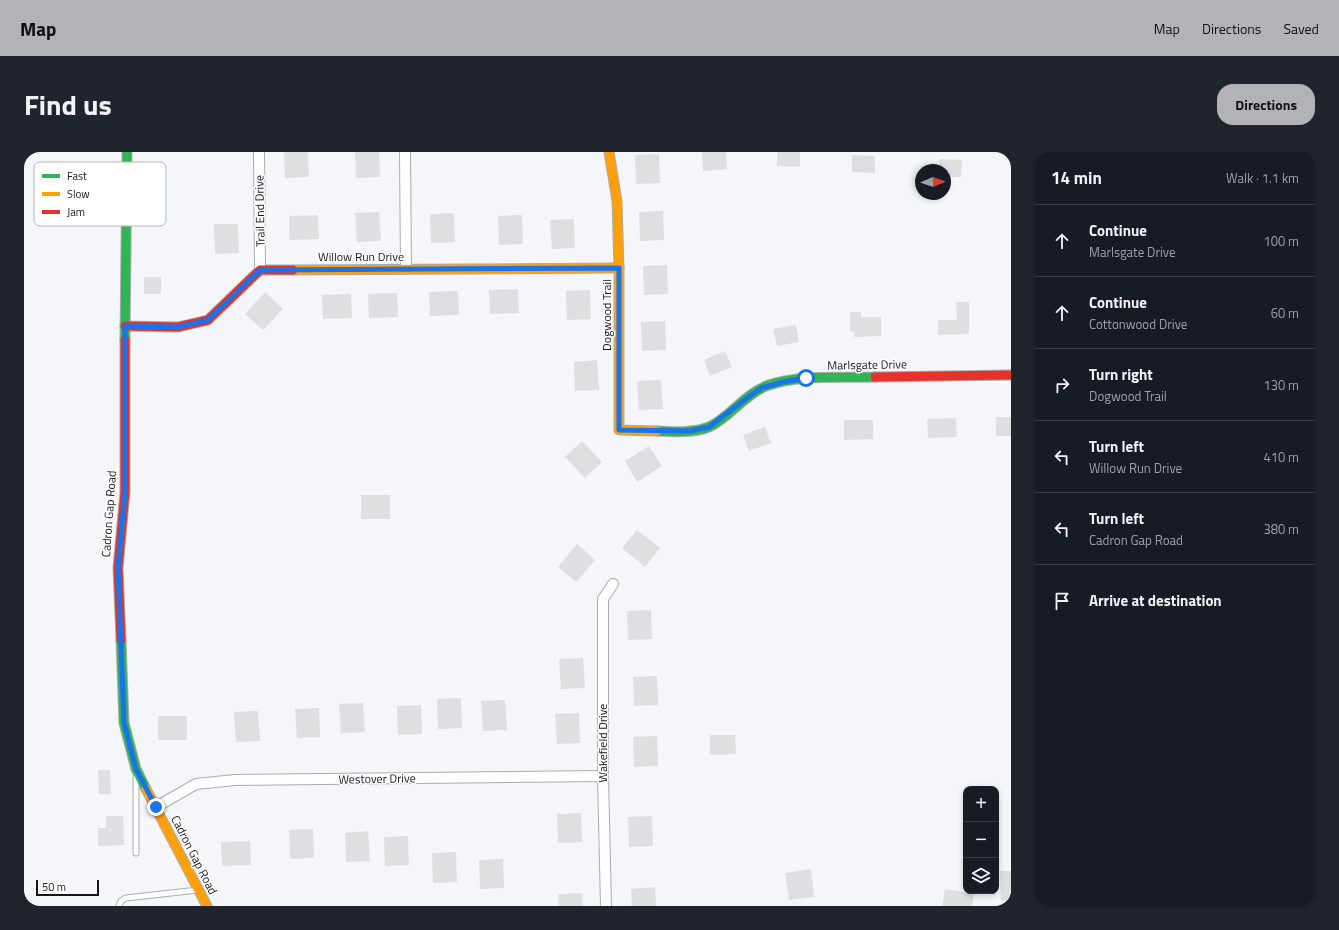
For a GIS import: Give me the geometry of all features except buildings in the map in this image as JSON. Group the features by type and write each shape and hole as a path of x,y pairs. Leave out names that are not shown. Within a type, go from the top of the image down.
{"street":[{"name":"Cadron Gap Road","path":"128,152 128,162"},
{"name":"Trail End Drive","path":"259,152 260,270"},
{"path":"405,152 406,269"},
{"name":"Dogwood Trail","path":"608,152 617,201 619,268 619,430"},
{"name":"Cadron Gap Road","path":"127,226 125,492 118,568 124,723 136,769 207,906"},
{"name":"Willow Run Drive","path":"260,270 619,268"},
{"path":"125,326 178,327 208,320 260,270"},
{"name":"Marlsgate Drive","path":"619,430 690,431 709,427 761,388 806,378 1011,375"},
{"name":"Wakefield Drive","path":"606,906 603,776 603,599 613,584"},
{"name":"Westover Drive","path":"156,807 196,784 235,780 603,776"}],"lane":[{"path":"136,769 136,853"},
{"path":"119,906 121,901 126,898 199,890"}],"traffic: fast":[{"path":"127,152 127,162"},
{"path":"125,340 126,226"},
{"path":"657,431 677,432 709,427 724,418 758,390 779,382 820,377 875,377"},
{"path":"121,640 124,723 136,769 146,789"}],"traffic: slow":[{"path":"609,152 617,201 619,268 619,430 657,431"},
{"path":"293,270 619,268"},
{"path":"146,789 207,906"}],"traffic: jam":[{"path":"125,326 178,327 208,320 260,270 293,270"},
{"path":"121,640 118,568 125,492 125,340"},
{"path":"875,377 1011,375"}],"route":[{"path":"156,807 136,769 124,723 118,568 125,492 125,326 178,327 208,320 260,270 619,268 619,430 690,431 709,427 761,388 806,378"}]}
